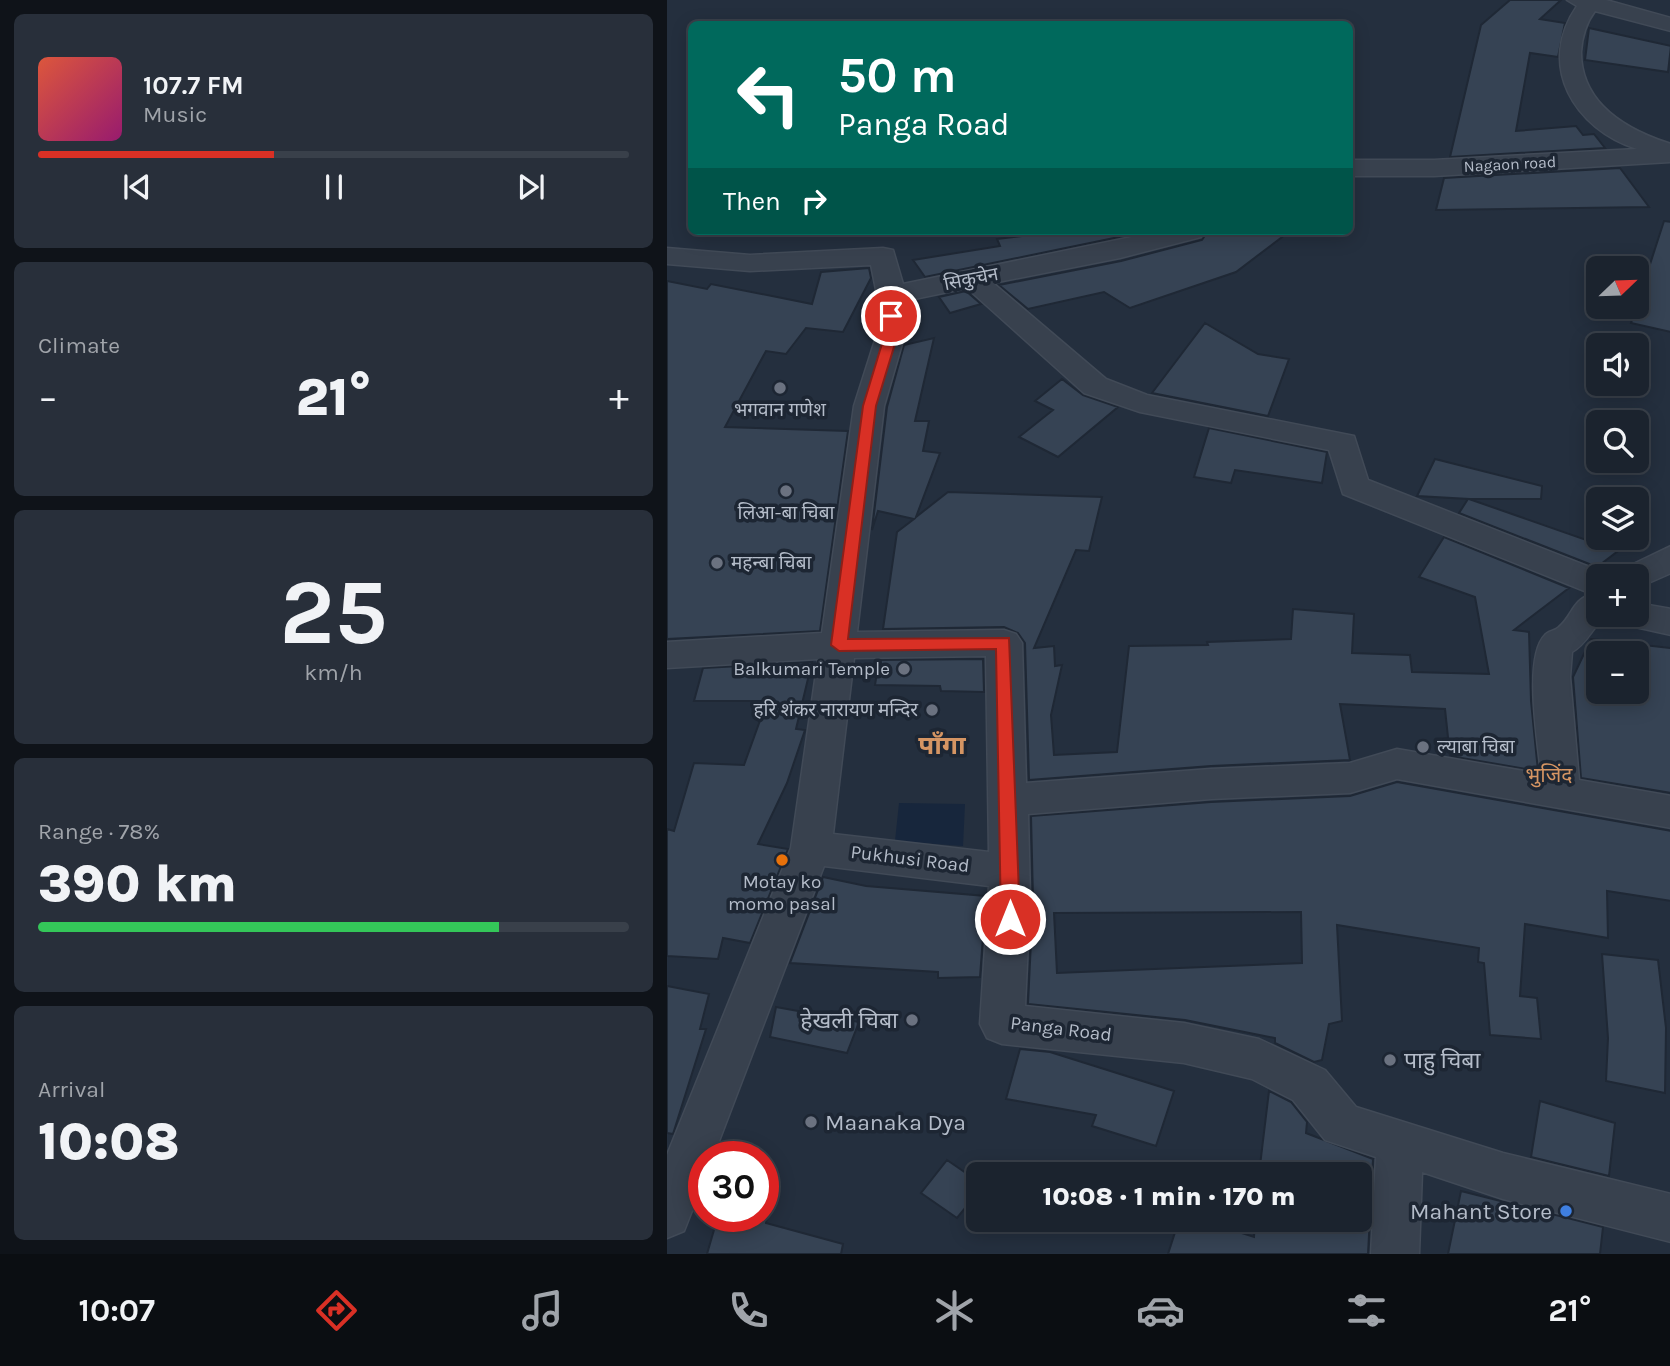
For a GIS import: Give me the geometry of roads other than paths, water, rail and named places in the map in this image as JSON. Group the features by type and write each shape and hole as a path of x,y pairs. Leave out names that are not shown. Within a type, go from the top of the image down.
{"street":[{"path":"1588,1 1670,25"},
{"name":"Nagaon road","path":"1588,1 1574,25 1570,45 1571,68 1582,97 1620,134 1670,154"},
{"name":"Nagaon road","path":"1353,168 1434,168 1670,154"},
{"name":"सिकुचेन","path":"891,295 1120,250 1177,235"},
{"path":"667,256 750,263 883,256 891,295 890,337 869,406 811,848 667,1214"},
{"path":"971,278 1095,386 1140,403 1343,443 1354,486 1586,596"},
{"path":"1649,569 1670,558"},
{"path":"1561,791 1552,677 1554,652 1558,643 1571,637 1586,615"},
{"path":"1649,618 1670,622"},
{"name":"Panga Road","path":"667,655 839,645 1004,643 1010,919 1002,1024 1184,1043 1259,1060 1309,1085 1341,1124 1503,1176 1670,1218"},
{"path":"1008,800 1103,791 1350,778 1397,764 1670,812"},
{"name":"Pukhusi Road","path":"811,848 1010,871"},
{"path":"1395,1254 1400,1142"}],"water":[{"path":"899,803 965,804 963,846 895,841"}],"place":[{"name":"भगवान गणेश","path":"780,388"},
{"name":"लिआ-बा चिबा","path":"786,491"},
{"name":"महन्बा चिबा","path":"717,563"},
{"name":"Balkumari Temple","path":"904,669"},
{"name":"हरि शंकर नारायण मन्दिर","path":"932,710"},
{"name":"ल्याबा चिबा","path":"1423,747"},
{"name":"Motay ko momo pasal","path":"782,860"},
{"name":"हेखली चिबा","path":"912,1020"},
{"name":"पाहु चिबा","path":"1390,1060"},
{"name":"Maanaka Dya","path":"811,1122"},
{"name":"Mahant Store","path":"1566,1211"}],"district":[{"name":"पाँगा","path":"942,745"},
{"name":"भुजिंद","path":"1549,775"}]}
